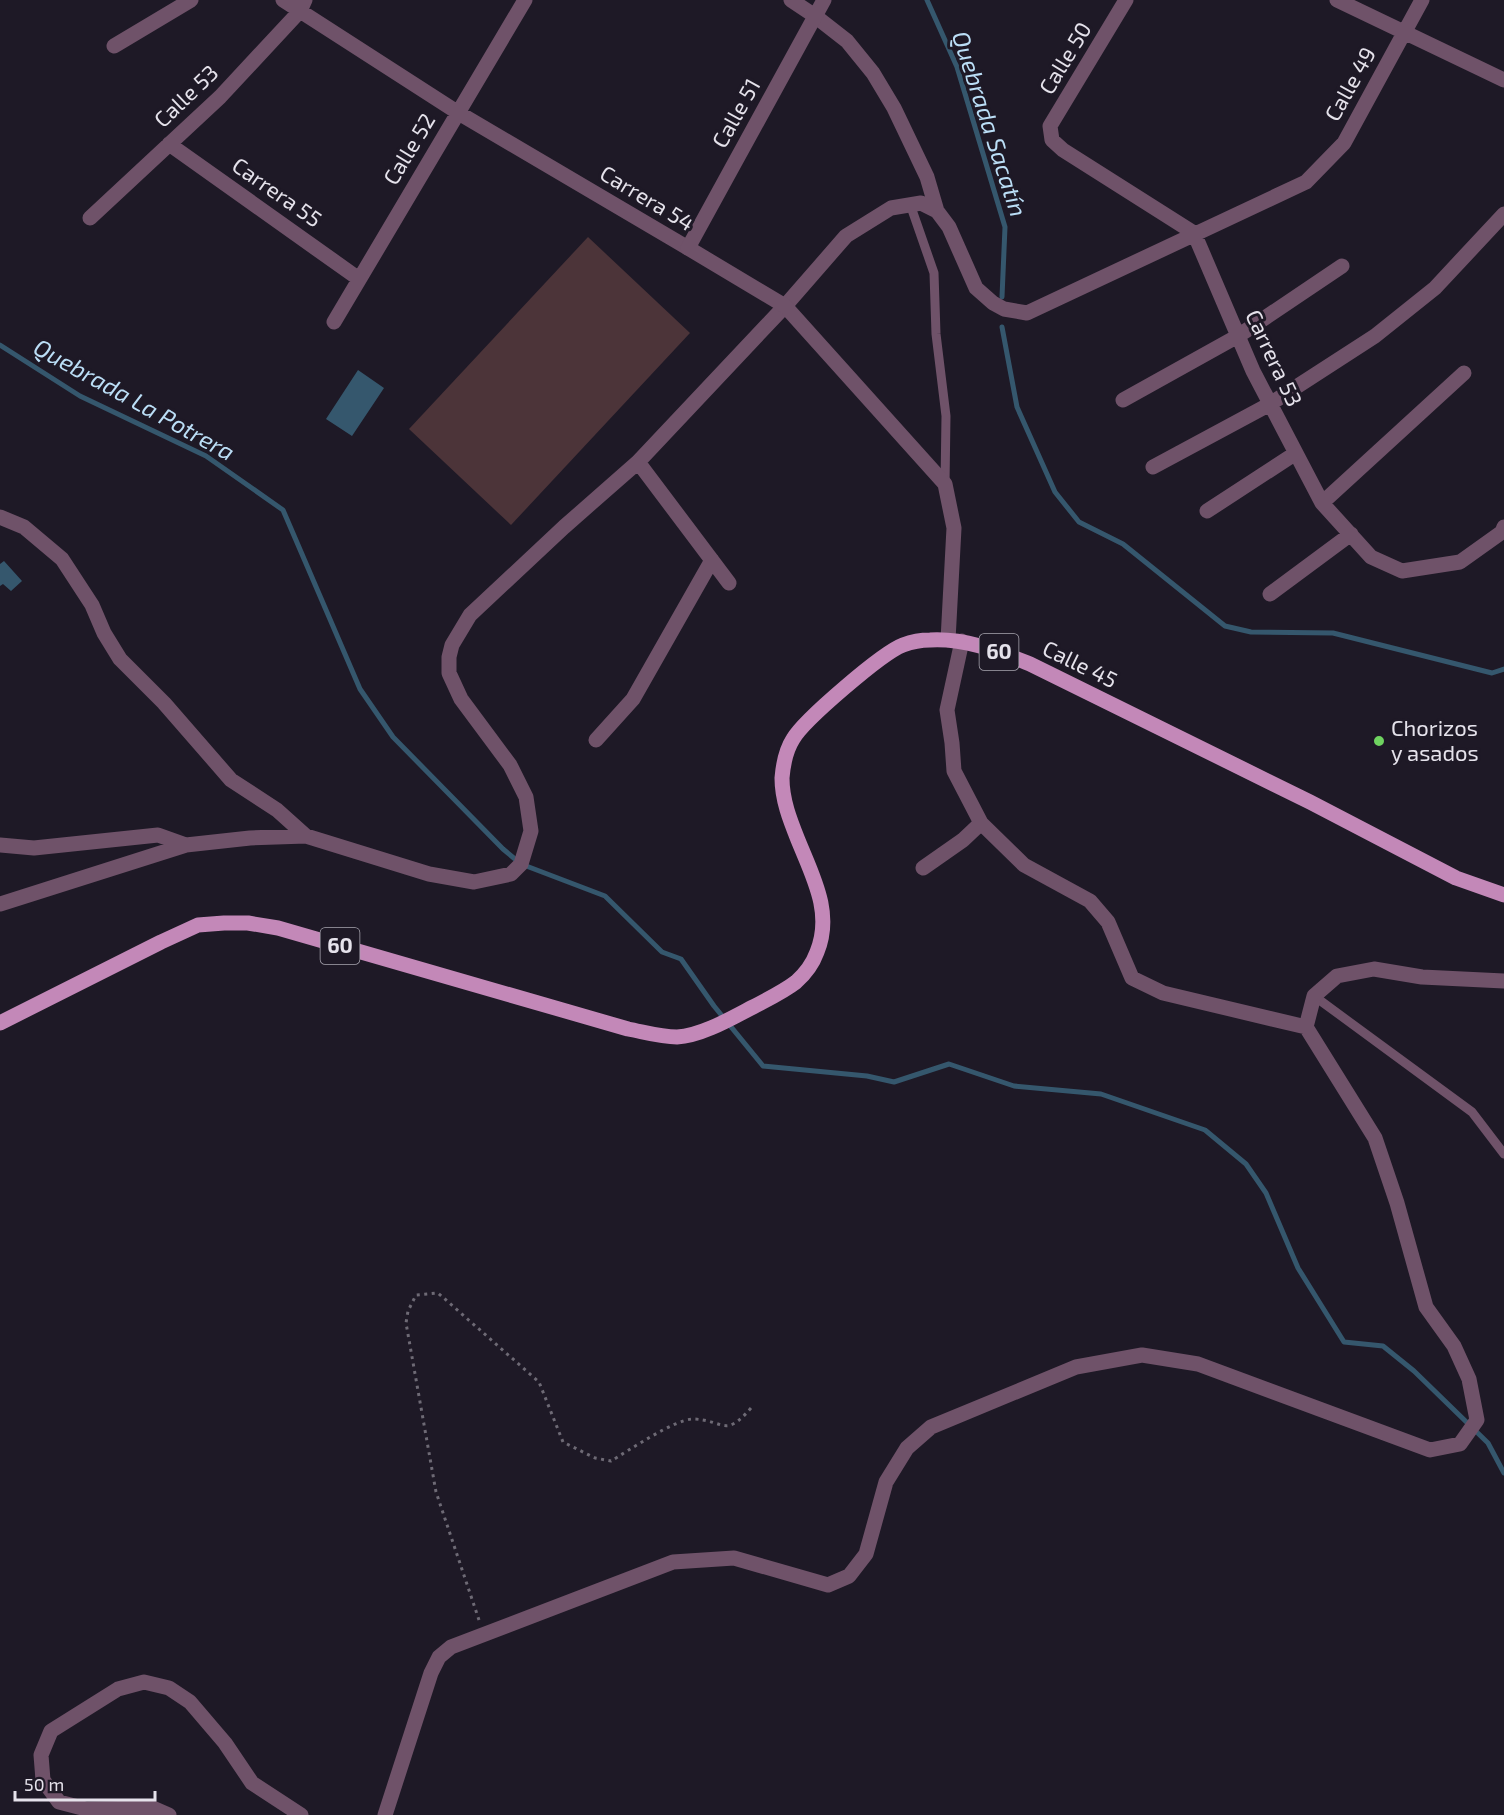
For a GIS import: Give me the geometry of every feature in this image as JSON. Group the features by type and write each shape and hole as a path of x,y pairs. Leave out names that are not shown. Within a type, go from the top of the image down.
{"main road":[{"name":"Calle 45","path":"0,1023 198,925 248,923 278,928 628,1029 665,1036 693,1035 781,992 798,980 813,962 822,940 824,915 817,886 789,818 783,795 782,776 786,756 793,738 808,720 879,660 902,645 927,640 955,640 987,647 1030,664 1310,802 1456,878 1504,895"}],"street":[{"path":"114,46 191,0"},
{"name":"Carrera 54","path":"283,0 303,5 457,112 785,306 945,484"},
{"name":"Calle 52","path":"334,322 525,0"},
{"path":"791,0 847,41 873,73 894,108 927,177 937,211 949,227 976,288 993,303 1004,309 1027,313 1194,233"},
{"name":"Calle 51","path":"688,248 824,0"},
{"name":"Calle 50","path":"1126,0 1050,126 1052,140 1194,233"},
{"path":"1337,0 1504,80"},
{"name":"Calle 49","path":"1194,233 1306,182 1344,143 1422,0"},
{"name":"Calle 53","path":"90,218 220,97 303,5"},
{"name":"Carrera 55","path":"169,144 359,279"},
{"path":"0,904 186,845 250,838 306,836 429,874 474,882 511,874 521,864 531,831 526,797 510,765 461,699 450,673 448,657 452,645 470,615 638,462 785,306 846,236 891,208 921,202 937,211"},
{"path":"1153,467 1270,404 1375,336 1435,288 1504,214"},
{"name":"Carrera 53","path":"1194,233 1270,404 1322,503 1371,557 1402,571 1460,562 1502,532 1504,527"},
{"path":"1123,400 1238,336 1342,266"},
{"path":"1322,503 1464,373"},
{"path":"1207,511 1296,453"},
{"path":"638,462 729,583"},
{"path":"386,1815 431,1673 439,1657 451,1647 673,1562 734,1558 828,1585 849,1576 866,1554 886,1482 907,1448 931,1427 1076,1367 1142,1355 1198,1364 1430,1450 1460,1444 1477,1420 1469,1379 1454,1346 1426,1307 1397,1203 1375,1138 1306,1027 1163,993 1132,978 1108,922 1090,901 1024,865 981,823 954,771 947,710 955,640 954,528 945,484"},
{"path":"0,517 24,527 62,559 92,605 104,633 120,658 164,703 231,780 277,810 306,836"},
{"path":"1270,594 1350,534"},
{"path":"596,740 633,699 712,560"},
{"path":"924,868 963,840 981,823"},
{"path":"0,845 34,848 158,835 186,845"},
{"path":"1306,1027 1314,996 1337,976 1374,969 1422,977 1504,981"},
{"path":"170,1815 153,1808 86,1809 60,1802 43,1780 40,1755 51,1731 118,1689 144,1682 169,1688 190,1701 225,1743 252,1783 301,1815"}],"lane":[{"path":"910,204 934,273 936,334 946,416 945,484"},
{"path":"1314,996 1472,1112 1504,1154"}],"path":[{"path":"483,1634 436,1492 406,1323 408,1311 416,1295 438,1293 539,1382 563,1442 595,1458 610,1461 675,1424 692,1419 726,1426 737,1423 751,1407"}],"shaded area":[{"path":"588,237 690,333 511,525 409,429"}],"water":[{"path":"358,370 384,388 352,436 326,419"},
{"path":"4,561 22,581 11,591 3,584 0,586 0,564"}],"waterway":[{"name":"Quebrada Sacatín","path":"927,0 957,67 1005,227 1002,297"},
{"name":"Quebrada Sacatín","path":"1002,327 1017,407 1055,492 1079,522 1123,544 1225,626 1251,632 1333,633 1492,673 1504,669"},
{"name":"Quebrada La Potrera","path":"0,345 80,396 206,456 283,510 360,689 393,737 503,849 521,864 605,896 662,952 681,959 714,1006 763,1066 867,1076 894,1082 949,1064 1014,1086 1101,1094 1205,1130 1246,1164 1266,1193 1298,1268 1344,1342 1383,1346 1414,1371 1488,1443 1504,1473"}],"place":[{"name":"Chorizos y asados","path":"1379,741"}]}
